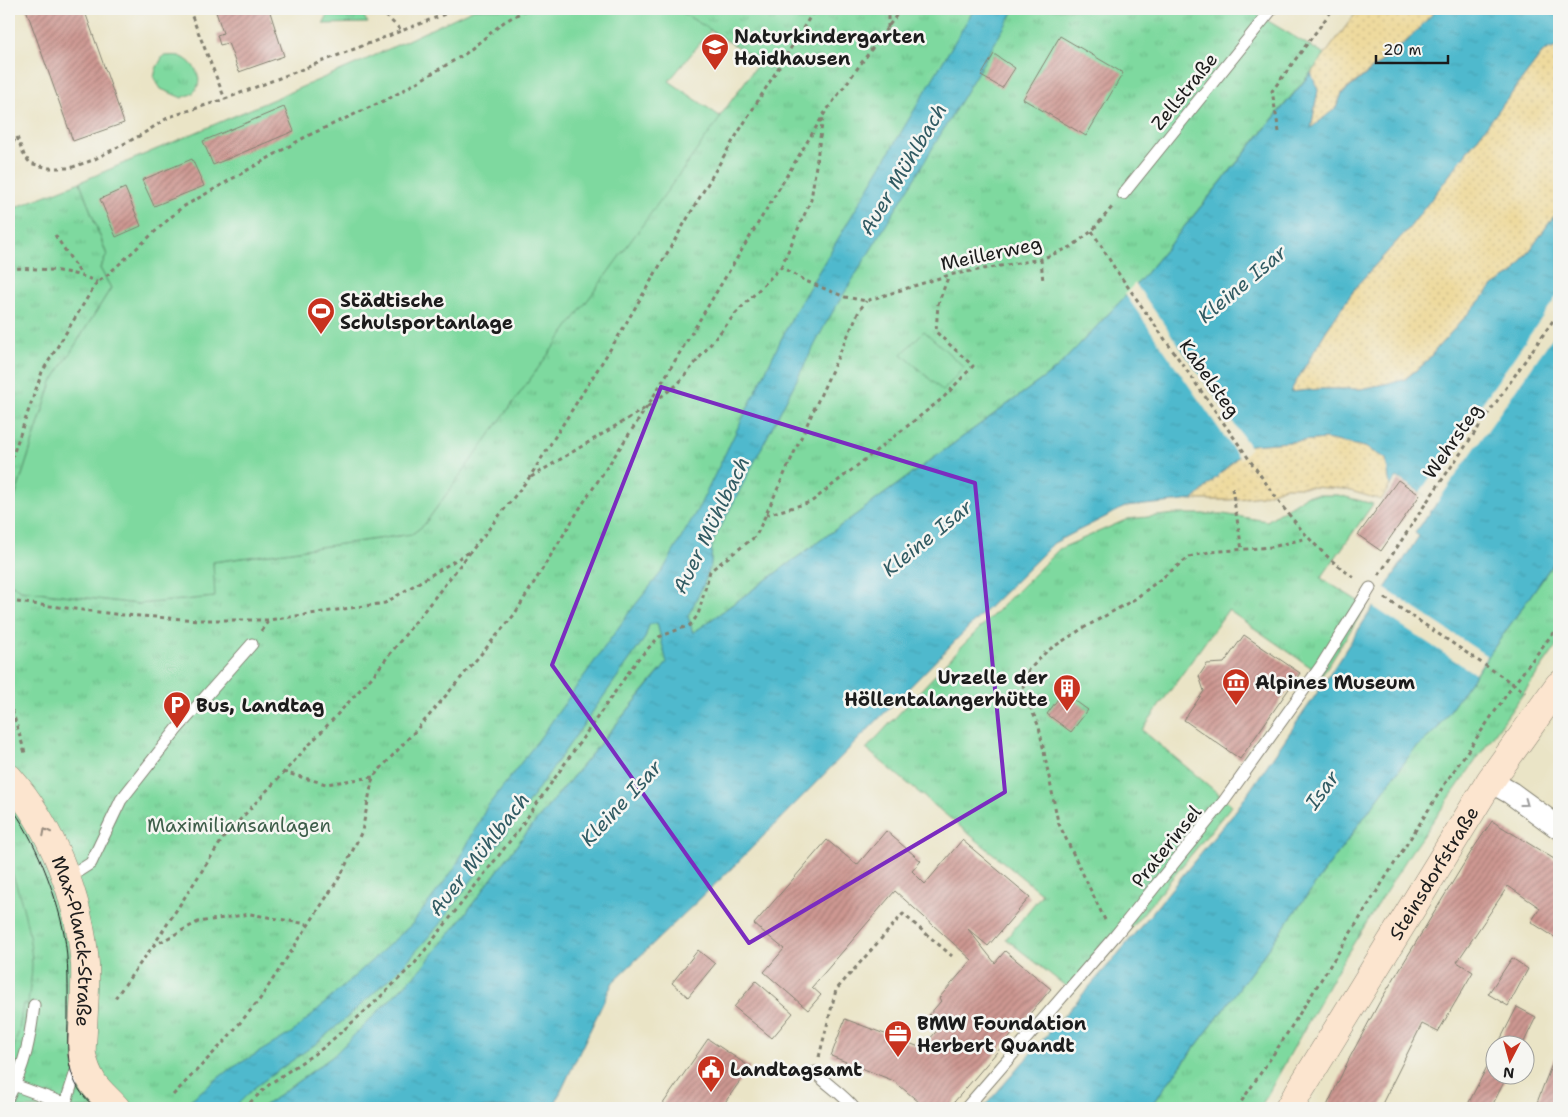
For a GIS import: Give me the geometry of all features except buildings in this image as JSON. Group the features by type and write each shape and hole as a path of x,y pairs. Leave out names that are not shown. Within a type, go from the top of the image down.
{"main road":[{"name":"Steinsdorfstraße","path":"1289,1108 1490,780 1559,685"},
{"name":"Max-Planck-Straße","path":"9,778 23,793 36,814 48,836 66,879 77,915 85,966 82,1054 94,1085 116,1108"},
{"name":"Steinsdorfstraße","path":"1297,1108 1314,1065"}],"street":[{"path":"1490,780 1559,828"}],"lane":[{"name":"Zellstraße","path":"1123,194 1272,9"},
{"name":"Praterinsel","path":"966,1108 1115,936 1224,802 1373,590"},
{"path":"66,879 91,863 121,800 177,729 252,644"},
{"path":"9,1096 23,1065 30,1041 34,1005"},
{"path":"14,1085 65,1106 82,1054"},
{"path":"814,1072 846,1098 854,1108"}],"path":[{"path":"189,9 225,99"},
{"path":"381,9 402,31"},
{"path":"9,150 17,137 24,155 30,163 49,168 70,168 93,160 141,135 169,117 225,99 458,9"},
{"path":"9,466 42,372 97,282 105,278 181,208 307,136 390,98 465,54 504,22 527,9"},
{"path":"115,998 224,837 371,678 529,478 618,338 728,149 815,9"},
{"path":"888,28 890,9"},
{"path":"173,1095 224,1042 260,999 307,924 341,875 362,831 373,777 427,718 514,615 580,508 647,407 824,114 901,9"},
{"path":"1279,132 1272,91 1333,9"},
{"path":"529,478 647,407 678,384 736,313 781,267 811,200 824,114"},
{"name":"Meillerweg","path":"781,267 808,282 846,297 866,301 949,275 1041,259 1071,247 1092,231 1123,194"},
{"name":"Kabelsteg","path":"1092,231 1114,266 1282,506 1307,538 1337,566 1514,684"},
{"path":"55,235 81,275"},
{"path":"1041,259 1043,282"},
{"path":"9,268 56,270 81,275 97,282"},
{"path":"766,515 811,502 944,398 973,366 936,332 938,304 949,275"},
{"path":"244,1108 271,1083 323,1048 372,1005 415,963 517,832 638,659 659,637 690,625 698,615 710,571 756,536 859,311 866,301"},
{"name":"Wehrsteg","path":"1373,590 1428,500 1559,312"},
{"path":"1232,488 1242,550"},
{"path":"1115,936 1107,924 1058,822 1039,727 1023,690 1024,680 1030,670 1047,651 1135,599 1189,557 1209,552 1272,547 1307,538"},
{"path":"9,601 123,616 201,620 269,620 386,603 472,550"},
{"path":"1237,1108 1446,782 1514,684 1559,624"},
{"path":"9,703 25,753"},
{"path":"283,772 326,784 373,777"},
{"path":"152,946 198,922 250,914 307,924"},
{"path":"814,1072 836,990 903,914 952,956"}],"highlighted area":[{"path":"661,387 975,483 1005,792 749,943 552,665"}],"sand":[{"path":"1359,9 1437,9 1408,40 1342,93 1336,108 1311,129 1318,90 1311,73"},
{"path":"1559,46 1559,212 1554,216 1514,273 1493,286 1425,363 1403,380 1361,389 1321,389 1290,392 1326,331 1358,284 1410,227 1543,52"},
{"path":"1326,439 1365,447 1387,459 1390,486 1381,500 1344,489 1285,487 1261,496 1230,500 1193,500 1250,445"}],"green space":[{"path":"331,9 359,9 368,23 323,24"},
{"name":"Städtische Schulsportanlage","path":"474,9 676,9 711,30 669,81 721,117 424,525 412,534 213,562 215,597 138,604 21,590 9,583 9,516 52,382 111,288 100,268 107,255 80,182 365,60"},
{"name":"Maximiliansanlagen","path":"676,9 1248,9 1325,55 1138,283 1056,369 696,631 655,677 523,837 421,969 332,1057 261,1108 9,1108 9,583 21,590 138,604 214,597 213,562 412,534 424,525 760,61"},
{"path":"163,56 179,56 193,66 197,71 199,82 193,93 182,98 161,89 154,78 156,69"},
{"path":"80,182 107,255 100,268 111,288 52,382 9,516 9,210"},
{"path":"924,331 964,367 943,391 902,354"},
{"path":"1307,495 1338,495 1373,504 1321,578 1366,606 1322,675 1228,610 1142,730 1232,805 1122,939 1073,992 1006,939 1042,894 866,749 962,646 1059,549 1128,519 1176,514 1223,514 1267,521"},
{"path":"1559,555 1559,643 1411,852 1340,965 1260,1108 1149,1108 1412,752 1437,729"},
{"path":"9,865 25,914 30,939 32,975 28,1004 23,1004 19,1030 9,1064"}],"water":[{"path":"974,9 1015,9 826,323 712,544 711,564 704,584 688,616 693,633 1056,369 1138,283 1311,73 1318,90 1311,128 1336,108 1342,94 1408,40 1437,9 1559,9 1559,46 1543,52 1410,227 1358,284 1326,331 1290,392 1321,389 1361,389 1404,380 1425,363 1493,286 1514,273 1554,216 1559,212 1559,555 1437,729 1412,752 1149,1108 983,1108 1118,954 1237,809 1326,680 1419,536 1415,533 1437,503 1397,477 1390,486 1386,459 1365,447 1326,439 1250,445 1193,500 1125,507 1054,543 731,869 613,982 553,1108 261,1108 332,1057 421,969 523,837 667,663 657,623 649,625 645,638 513,824 439,925 402,967 317,1043 255,1087 234,1108 186,1108 189,1101 227,1071 293,1032 412,924 454,869 487,807 540,738 628,614 663,570 700,505 793,315"}],"pier":[{"path":"1135,283 1251,448 1240,459 1125,294"},
{"path":"1559,293 1559,328 1436,504 1420,492"},
{"path":"1384,588 1487,656 1475,674 1372,606"}],"tram line":[{"path":"9,804 27,833 43,865 60,917 66,944 70,1067 78,1089 96,1108"}],"place":[{"name":"Naturkindergarten Haidhausen","path":"715,71"},
{"name":"Städtische Schulsportanlage","path":"321,335"},
{"name":"Alpines Museum","path":"1236,706"},
{"name":"Urzelle der Höllentalangerhütte","path":"1067,712"},
{"name":"Bus, Landtag","path":"177,729"},
{"name":"BMW Foundation Herbert Quandt","path":"898,1058"},
{"name":"Landtagsamt","path":"711,1093"}],"water label":[{"name":"Auer Mühlbach","path":"903,169"},
{"name":"Kleine Isar","path":"1242,284"},
{"name":"Auer Mühlbach","path":"711,525"},
{"name":"Kleine Isar","path":"927,538"},
{"name":"Isar","path":"1322,790"},
{"name":"Kleine Isar","path":"621,803"},
{"name":"Auer Mühlbach","path":"479,854"}]}
